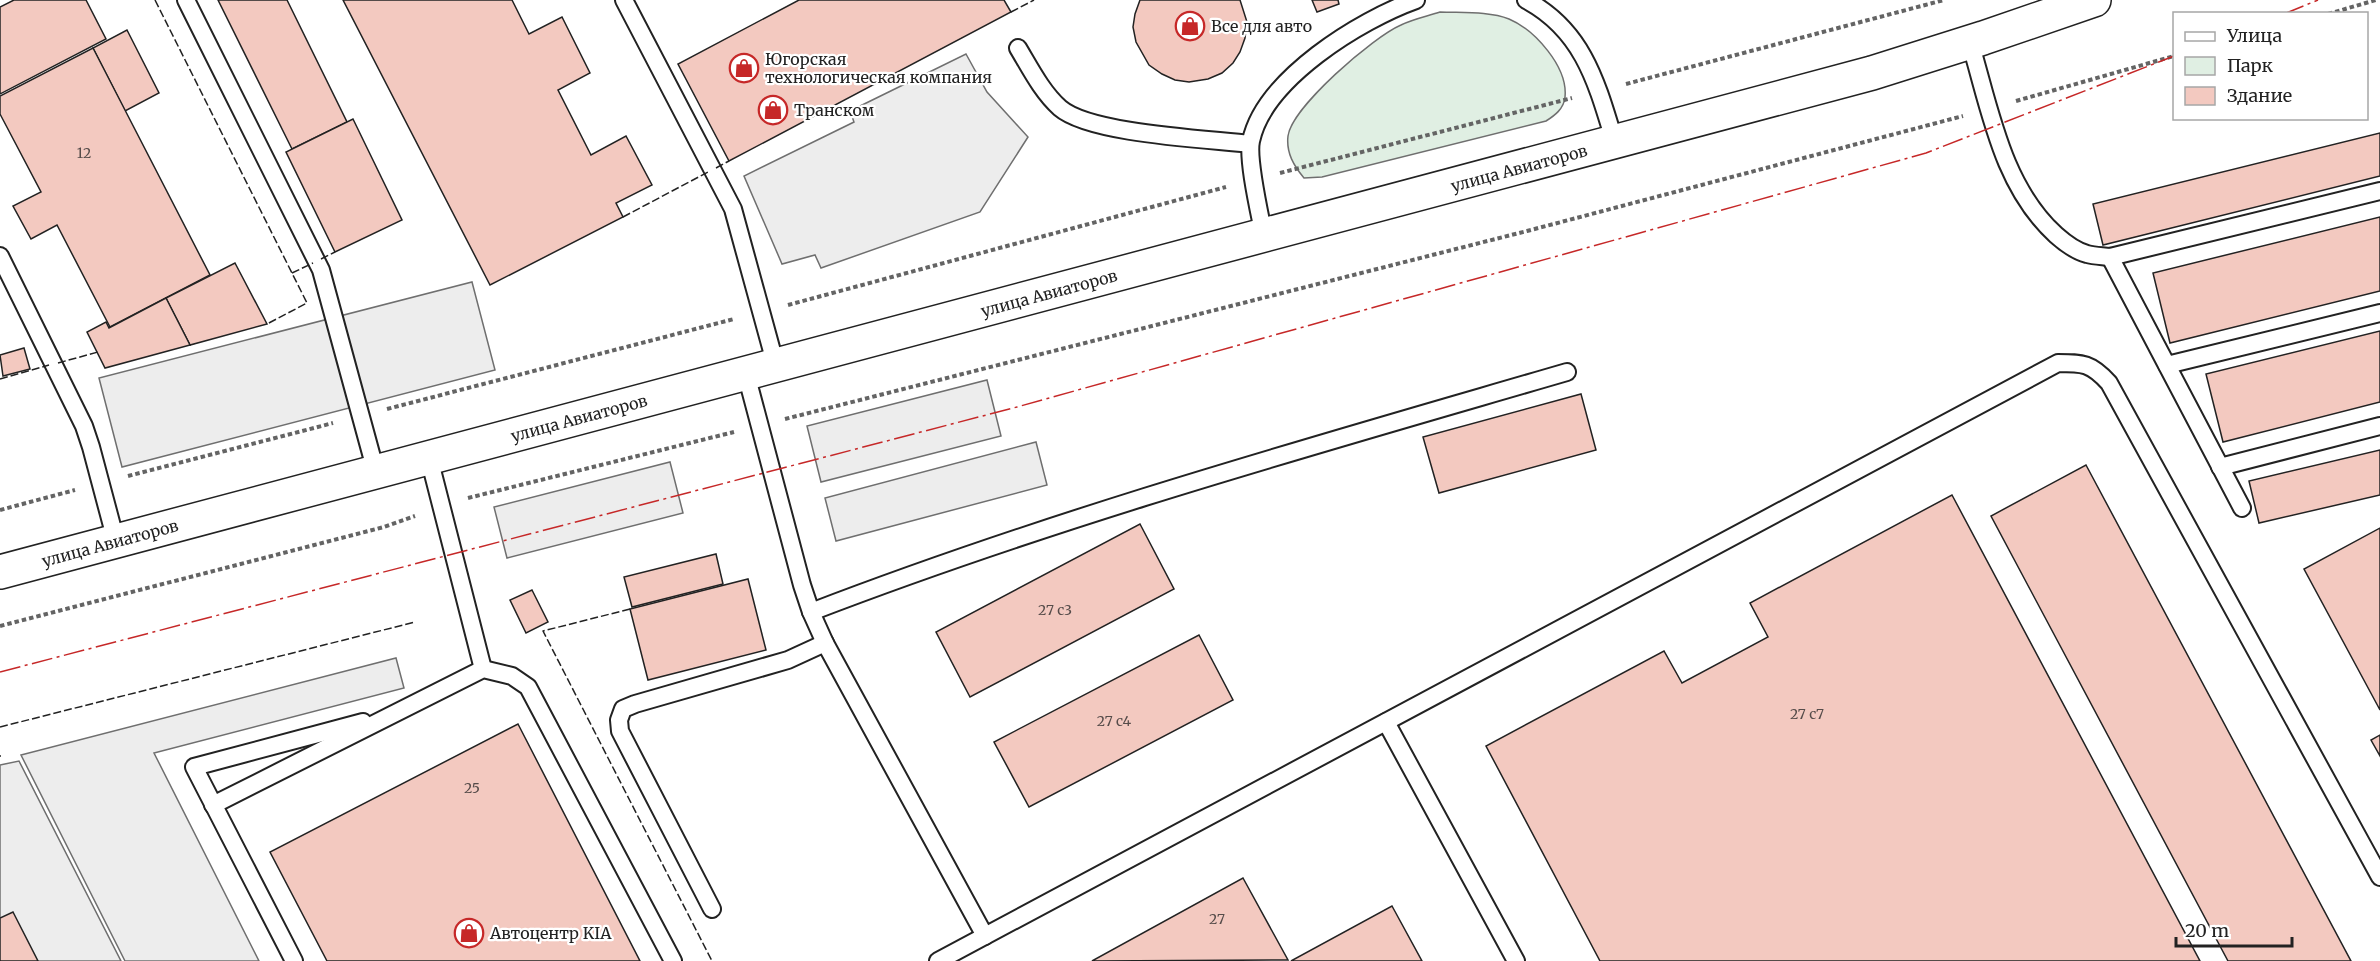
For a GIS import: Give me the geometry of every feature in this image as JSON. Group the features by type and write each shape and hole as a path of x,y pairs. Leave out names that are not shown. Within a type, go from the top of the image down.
{"main road":[{"name":"улица Авиаторов","path":"0,572 1872,73 2094,0"}],"lane":[{"path":"186,0 321,270 376,472"},
{"path":"624,0 733,209 761,312 760,425 796,564 811,612 825,643 985,936"},
{"path":"1264,236 1250,144 1256,125 1267,104 1288,79 1364,23 1393,8 1416,0"},
{"path":"1526,0 1546,5 1590,67 1615,143"},
{"path":"1970,42 2010,174 2024,199 2046,225 2068,246 2087,254 2110,257 2380,190"},
{"path":"1018,48 1044,90 1061,109 1088,122 1118,129 1250,144"},
{"path":"0,256 84,426 116,541"},
{"path":"2110,257 2242,508"},
{"path":"2167,365 2380,313"},
{"path":"938,961 2058,363 2080,363 2096,369 2109,382 2380,877"},
{"path":"811,612 904,576 1149,495 1567,372"},
{"path":"2220,467 2380,426"},
{"path":"429,458 483,669"},
{"path":"712,909 620,731 619,720 623,709 788,660 825,643"},
{"path":"213,805 483,669 512,676 528,687 673,961"},
{"path":"294,961 194,767 399,713"},
{"path":"1386,722 1516,961"}],"path":[{"path":"0,510 761,312 1254,179 1599,92 1944,0"},
{"path":"2335,12 2376,0"},
{"path":"0,626 384,528 442,506 1562,222 1918,129 2173,57"}],"green space":[{"path":"1440,12 1501,16 1519,24 1529,32 1548,51 1561,74 1565,85 1565,97 1561,109 1546,121 1322,177 1304,178 1297,169 1288,148 1288,136 1303,108 1336,74 1372,43 1401,25"}],"shaded area":[{"path":"966,54 987,92 1028,137 980,212 821,268 815,255 782,264 744,176 854,122 850,111"},
{"path":"472,282 495,370 122,467 99,378"},
{"path":"987,380 1001,436 821,482 807,426"},
{"path":"1036,442 1047,485 836,541 825,498"},
{"path":"670,462 683,513 507,558 494,507"},
{"path":"396,658 404,688 154,753 259,961 125,961 21,755"},
{"path":"19,761 121,961 0,961 0,765"}],"building":[{"path":"14,0 86,0 106,39 0,94 0,7"},
{"path":"218,0 287,0 347,122 292,149"},
{"path":"343,0 512,0 529,34 562,17 590,73 558,90 591,155 626,136 652,185 616,203 623,217 490,285"},
{"path":"799,0 1004,0 1011,12 729,161 678,64"},
{"path":"1140,0 1240,0 1247,22 1240,52 1233,63 1222,73 1208,79 1189,82 1175,80 1162,74 1149,65 1136,42 1133,27"},
{"path":"1312,0 1338,0 1339,4 1317,12"},
{"path":"127,30 159,93 125,111 93,48"},
{"path":"93,48 210,275 110,327 57,225 31,239 13,206 41,192 0,114 0,96"},
{"path":"353,119 402,220 335,252 286,152"},
{"path":"2380,133 2380,176 2103,245 2093,204"},
{"path":"2380,217 2380,291 2170,343 2153,273"},
{"path":"235,263 267,324 190,345 166,298"},
{"path":"166,298 190,345 105,368 87,332 106,322 109,328"},
{"path":"2380,331 2380,402 2223,442 2206,374"},
{"path":"24,348 30,369 3,376 0,355"},
{"path":"1581,394 1596,450 1439,493 1423,437"},
{"path":"2380,450 2380,495 2259,523 2249,481"},
{"path":"2086,465 2351,961 2228,961 1991,516"},
{"path":"1952,495 2200,961 1600,961 1486,746 1664,651 1682,683 1768,637 1750,603"},
{"path":"1140,524 1174,589 970,697 936,632"},
{"path":"2380,528 2380,710 2304,569"},
{"path":"716,554 723,584 632,607 624,577"},
{"path":"748,579 766,650 648,680 630,609"},
{"path":"532,590 548,622 526,633 510,600"},
{"path":"1199,635 1233,700 1029,807 994,742"},
{"path":"518,724 640,961 327,961 270,852"},
{"path":"2380,735 2380,756 2371,740"},
{"path":"1243,878 1288,960 1092,961"},
{"path":"1392,906 1422,961 1291,961"},
{"path":"13,912 38,961 0,961 0,918"}],"fence":[{"path":"155,0 307,303 267,324"},
{"path":"1011,12 1034,0"},
{"path":"716,168 729,161"},
{"path":"623,217 708,172"},
{"path":"321,259 335,252"},
{"path":"292,273 313,263"},
{"path":"58,363 98,352"},
{"path":"0,379 49,365"},
{"path":"630,609 543,631 712,961"},
{"path":"0,727 415,622"}],"power":[{"path":"2289,12 2318,0"},
{"path":"0,672 1017,407 1926,153 2173,56"}],"place":[{"name":"Все для авто","path":"1190,26"},
{"name":"Югорская технологическая компания","path":"744,68"},
{"name":"Транском","path":"773,110"},
{"name":"Автоцентр KIA","path":"469,933"}]}
